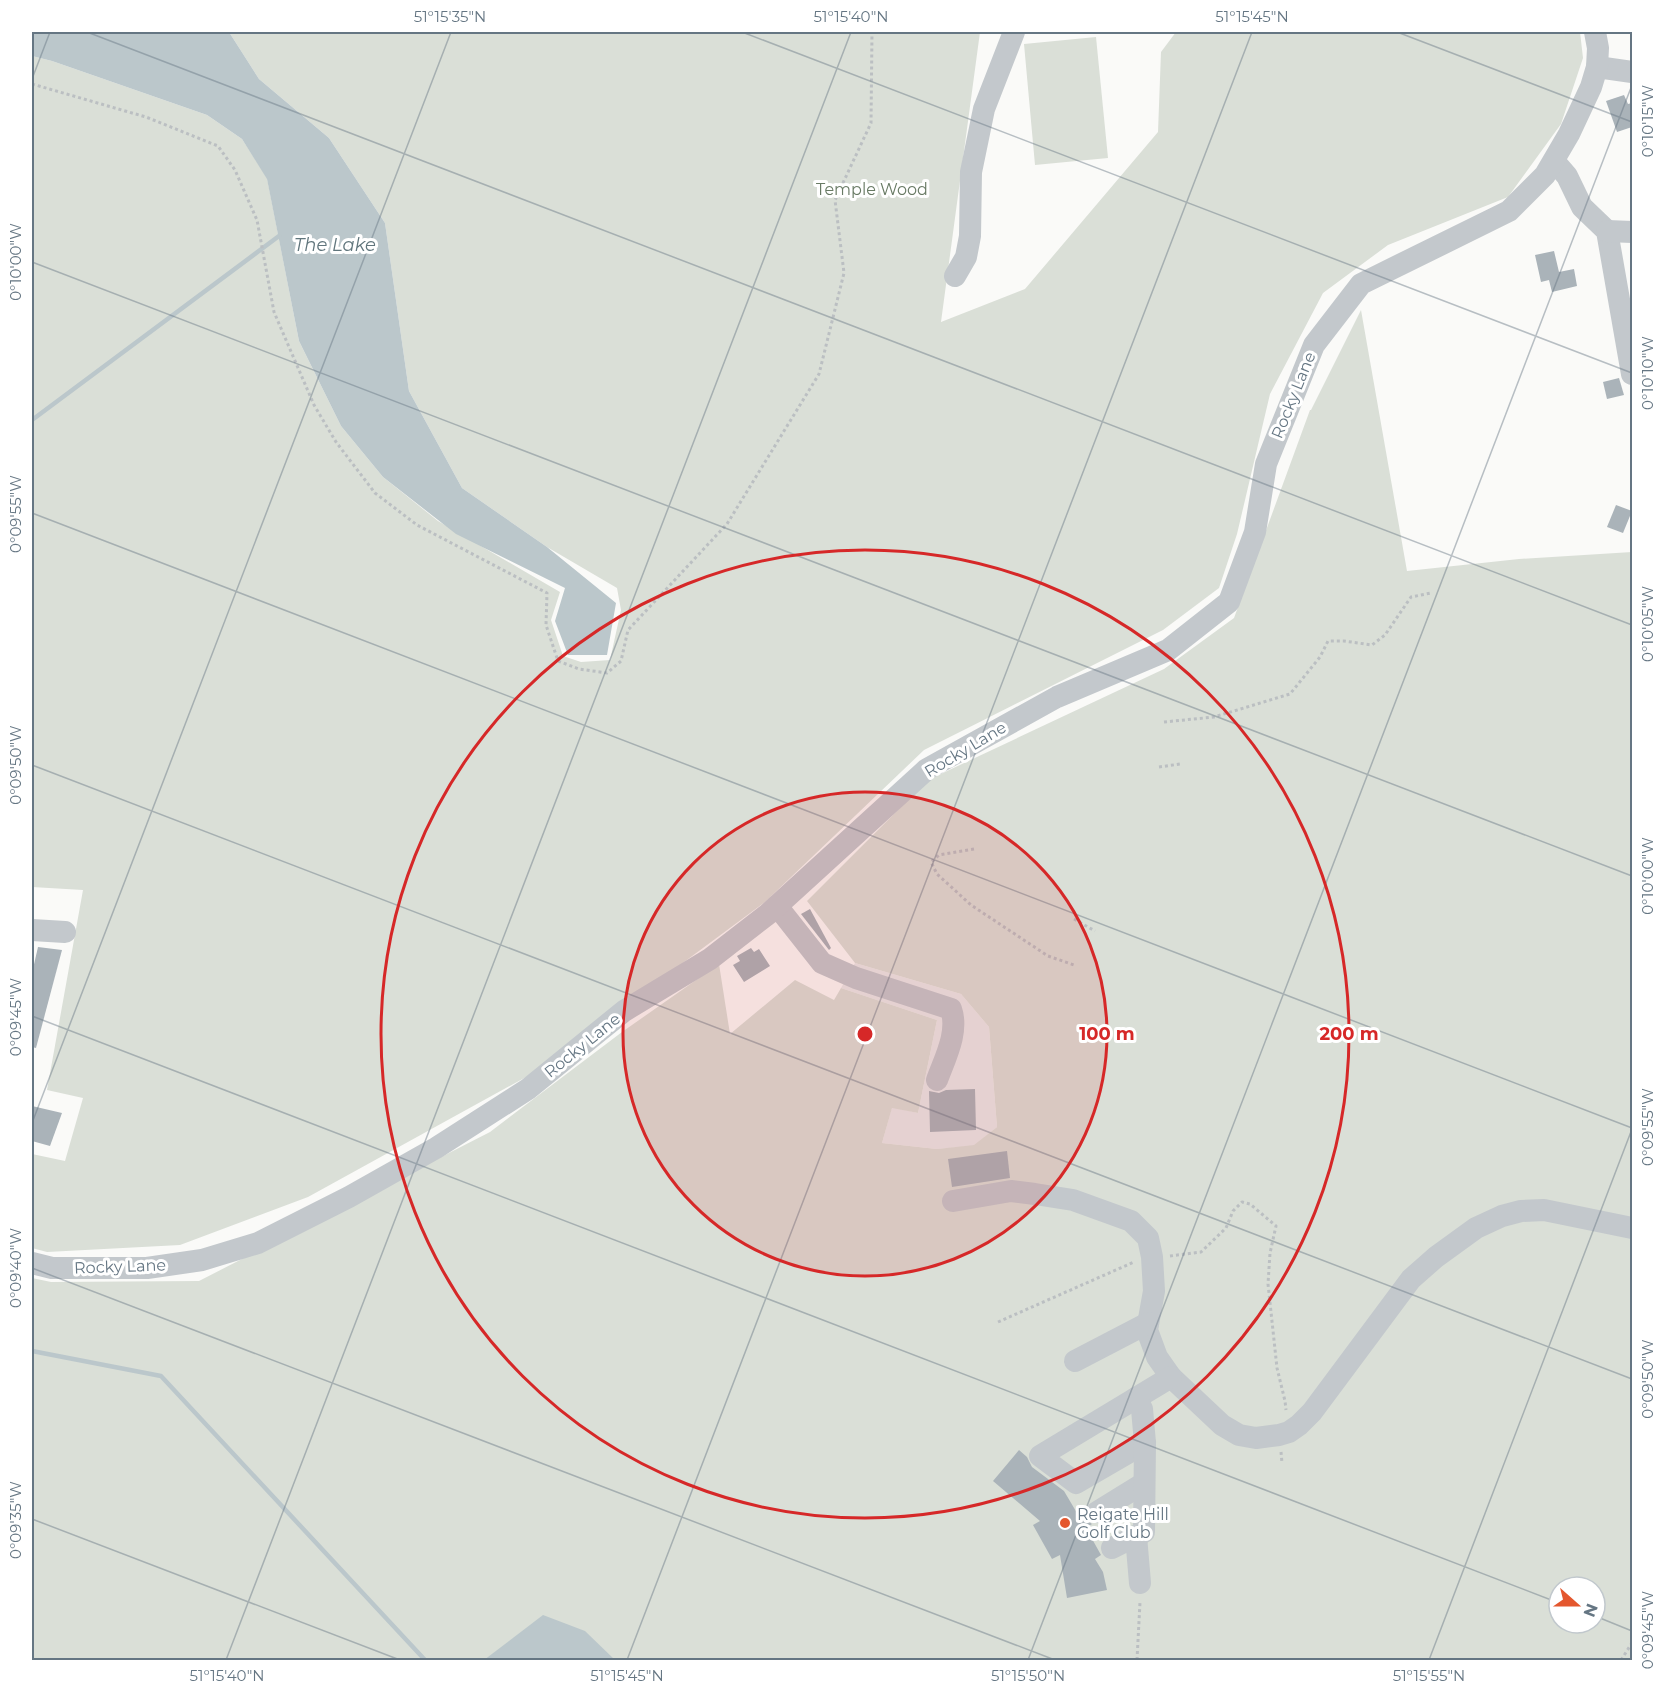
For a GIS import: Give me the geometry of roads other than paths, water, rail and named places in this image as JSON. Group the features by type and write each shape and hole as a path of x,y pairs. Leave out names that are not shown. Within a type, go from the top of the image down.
{"street":[{"path":"955,276 966,257 970,236 971,172 984,109 1014,32"},
{"name":"Rocky Lane","path":"32,1263 52,1268 147,1268 202,1260 258,1243 390,1175 519,1095 624,1011 710,959 777,906 927,769 1057,697 1168,650 1229,602 1254,532 1266,464 1314,345 1361,284 1509,211 1545,175 1591,87 1597,67 1598,48 1595,32"},
{"path":"1597,67 1632,72"},
{"path":"1554,161 1568,176 1582,207 1607,231 1632,374"},
{"path":"1607,231 1632,232"},
{"path":"777,906 822,963 856,978 951,1009 955,1020 954,1031 937,1080"},
{"path":"32,930 66,932"},
{"path":"954,1201 1011,1191 1074,1200 1131,1221 1148,1238 1154,1291 1147,1330 1157,1357 1171,1377 1222,1425 1239,1435 1256,1438 1289,1432 1299,1425 1312,1412 1411,1279 1436,1257 1476,1228 1502,1216 1521,1211 1544,1210 1632,1228"},
{"path":"1075,1362 1148,1323"},
{"path":"1145,1443 1076,1483 1040,1456 1171,1377"},
{"path":"1112,1548 1144,1532 1145,1443 1142,1410 1136,1398"},
{"path":"1097,1512 1144,1483"},
{"path":"1136,1536 1140,1584"}],"water":[{"name":"The Lake","path":"32,32 229,32 259,79 329,138 385,223 409,391 462,488 547,547 616,603 607,655 568,655 555,621 565,588 456,534 383,477 341,426 299,341 267,179 242,139 207,115 32,56"},
{"path":"543,1615 585,1631 615,1660 484,1660"}],"waterway":[{"path":"32,420 279,236"},
{"path":"32,1351 161,1376 425,1660"}],"place":[{"name":"Reigate Hill Golf Club","path":"1065,1523"}],"park label":[{"name":"Temple Wood","path":"872,189"}]}
